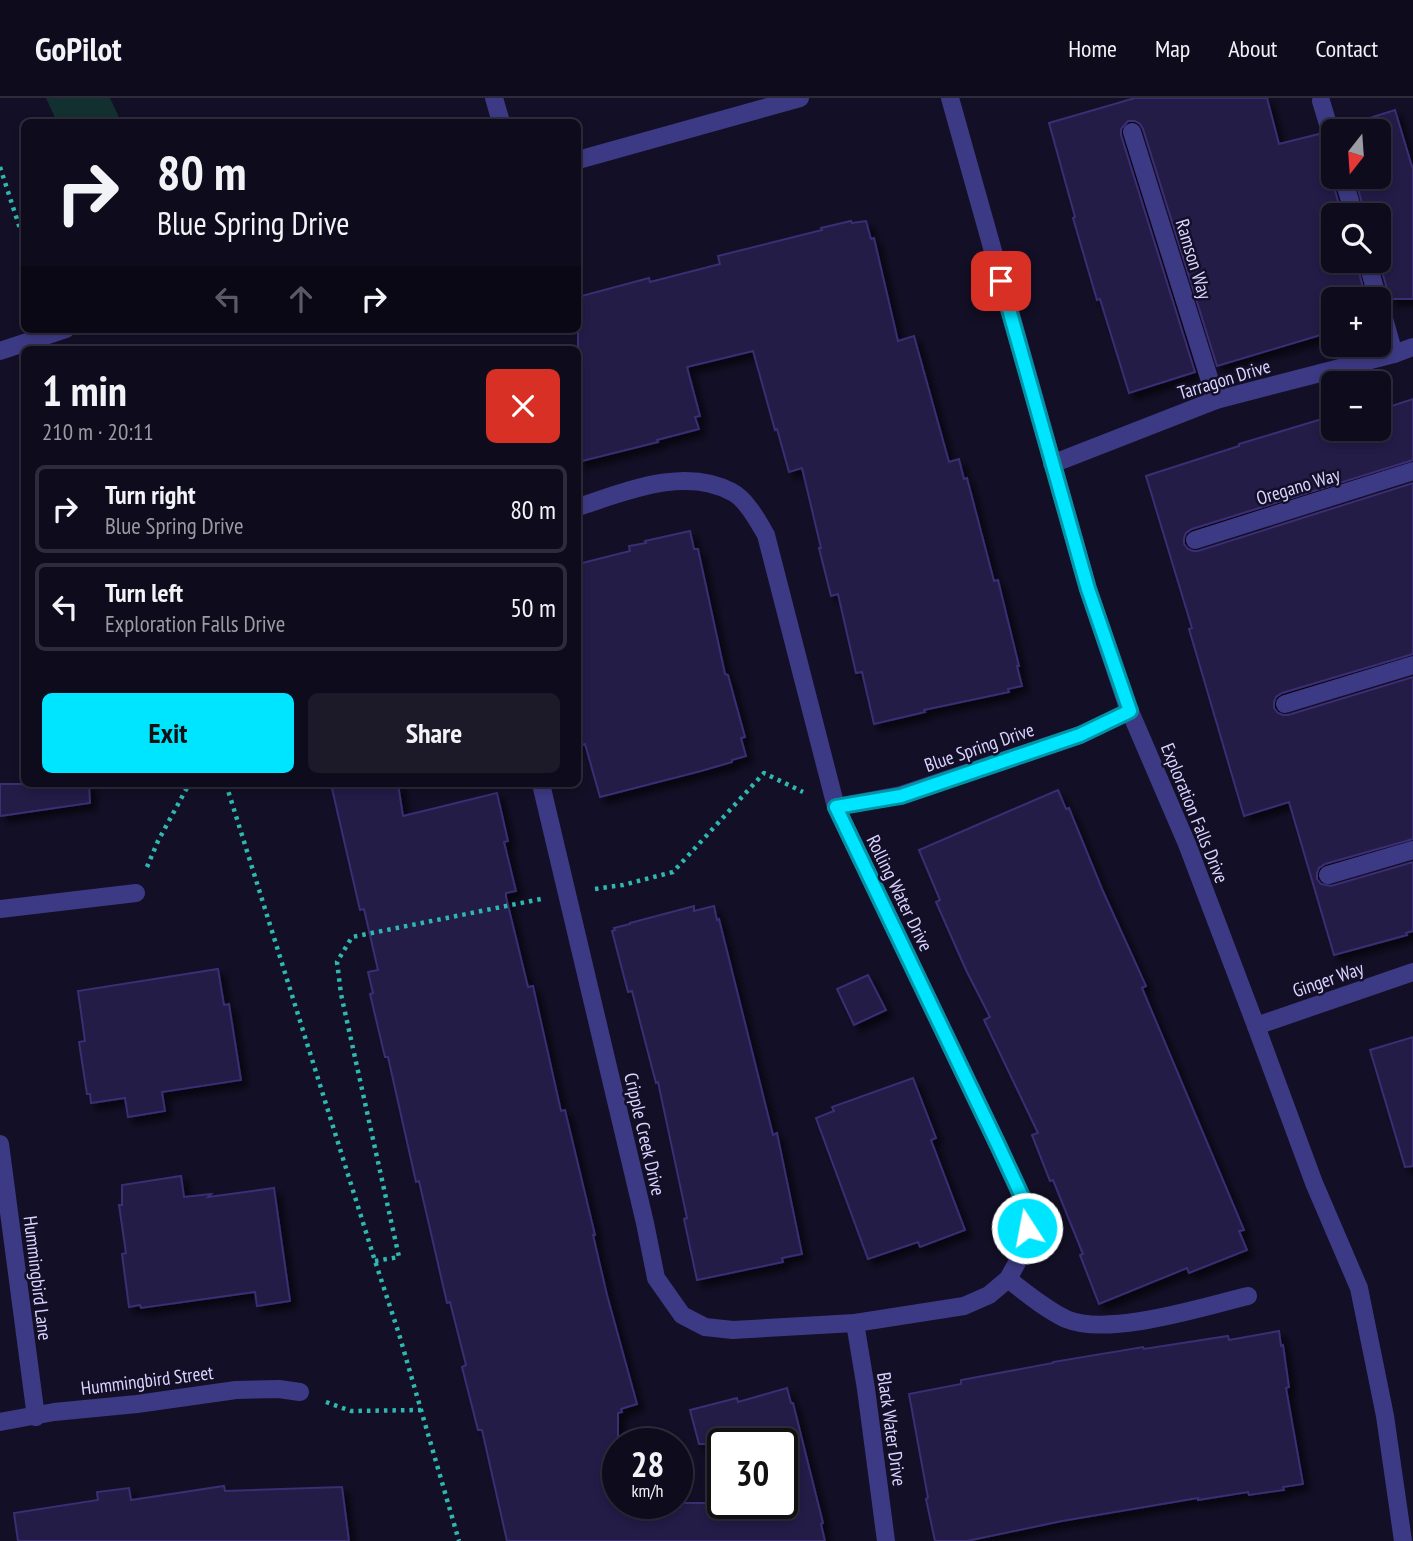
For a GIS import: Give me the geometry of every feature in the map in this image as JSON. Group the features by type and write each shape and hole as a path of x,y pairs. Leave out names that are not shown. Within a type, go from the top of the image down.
{"street":[{"path":"494,98 500,119"},
{"path":"581,159 800,98"},
{"name":"Exploration Falls Drive","path":"950,98 1088,589 1130,711 1187,845 1314,1183 1359,1288 1385,1416 1403,1541"},
{"path":"1321,101 1326,119"},
{"name":"Ramson Way","path":"1132,132 1216,400"},
{"path":"0,351 54,333"},
{"path":"1391,343 1394,354"},
{"name":"Tarragon Drive","path":"1052,464 1216,400 1413,347"},
{"name":"Oregano Way","path":"1195,540 1413,471"},
{"name":"Rolling Water Drive","path":"581,506 657,483 701,481 734,493 755,516 765,535 836,807 1025,1203 1027,1228 1019,1259 1008,1279"},
{"path":"1285,704 1413,664"},
{"name":"Blue Spring Drive","path":"836,807 901,796 1080,735 1130,711"},
{"name":"Cripple Creek Drive","path":"542,787 656,1279 682,1315 705,1327 733,1330 855,1323"},
{"path":"1328,875 1413,850"},
{"path":"0,909 136,893"},
{"name":"Ginger Way","path":"1256,1026 1413,972"},
{"name":"Hummingbird Lane","path":"0,1144 36,1417"},
{"path":"855,1323 964,1307 989,1295 1008,1279 1067,1319 1095,1325 1142,1321 1248,1296"},
{"name":"Black Water Drive","path":"855,1323 886,1541"},
{"name":"Hummingbird Street","path":"0,1422 54,1412 236,1391 279,1389 300,1392"}],"path":[{"path":"0,167 21,232"},
{"path":"374,1261 399,1257 341,994 337,962 352,937 622,885 673,872 764,773 836,807"},
{"path":"136,893 158,841 187,787"},
{"path":"227,787 399,1334 459,1541"},
{"path":"300,1392 351,1411 421,1410"}],"green space":[{"path":"46,98 110,98 119,119 56,119"}],"building":[{"path":"1135,98 1267,98 1279,144 1319,134 1321,139 1321,189 1335,189 1339,203 1321,203 1321,273 1359,273 1363,287 1321,287 1321,335 1217,366 1143,129 1135,121 1128,121 1121,129 1121,135 1195,372 1129,393 1100,299 1097,300 1049,123"},
{"path":"1395,110 1413,170 1413,299 1391,299 1391,287 1387,287 1382,273 1391,273 1391,203 1362,203 1358,189 1391,189 1391,119 1366,119"},
{"path":"851,221 866,221 871,239 874,238 898,341 914,336 949,462 959,459 964,479 967,478 994,581 998,580 1022,686 1008,689 1009,692 874,724 862,672 856,673 838,594 831,596 802,468 789,472 753,351 687,367 700,416 695,417 699,429 581,461 581,346 578,346 578,333 581,333 581,296 649,278 650,282 720,264 718,256 822,230 821,228"},
{"path":"1413,399 1413,460 1192,529 1184,538 1188,549 1198,551 1413,483 1413,654 1282,693 1274,702 1278,713 1288,715 1413,677 1413,839 1325,864 1319,868 1317,879 1321,884 1331,886 1413,862 1413,931 1334,955 1289,802 1244,816 1189,629 1192,628 1146,476 1321,419 1321,441 1391,441 1391,406"},
{"path":"690,531 694,549 698,549 725,674 728,675 745,737 741,738 746,756 701,771 600,797 585,744 581,745 581,563 630,551 629,546 646,543 645,541"},
{"path":"0,784 21,784 21,787 89,787 90,803 0,816"},
{"path":"332,787 398,787 403,816 497,793 508,841 504,842 516,891 506,893 506,897 528,987 533,986 561,1111 565,1110 607,1295 637,1404 621,1409 622,1412 618,1413 618,1428 602,1428 602,1519 693,1519 693,1503 707,1503 707,1519 798,1519 798,1428 707,1428 707,1444 699,1444 690,1410 737,1398 738,1402 787,1388 793,1403 823,1523 825,1541 507,1541 482,1430 478,1430 462,1367 466,1365 450,1302 447,1303 419,1181 416,1182 388,1057 385,1057 370,994 373,993 368,972 378,970 364,909 360,910"},
{"path":"1058,790 1066,809 1069,808 1146,986 1142,988 1244,1230 1239,1231 1247,1250 1189,1273 1187,1268 1099,1304 1080,1255 1083,1254 1032,1135 1038,1133 984,1020 990,1017 936,902 940,900 919,850"},
{"path":"694,906 694,911 714,906 717,920 719,919 773,1135 777,1133 802,1254 782,1258 783,1262 697,1280 684,1219 687,1218 658,1082 656,1083 632,991 628,992 612,931 630,923"},
{"path":"218,969 224,1005 229,1004 241,1080 162,1092 165,1111 128,1117 125,1098 91,1103 90,1094 87,1094 79,1042 85,1041 78,991"},
{"path":"868,975 886,1010 854,1025 837,989"},
{"path":"1413,1037 1413,1166 1405,1167 1370,1050"},
{"path":"913,1078 936,1138 931,1140 965,1230 920,1247 918,1242 868,1259 816,1118 834,1111 832,1107"},
{"path":"181,1176 184,1197 211,1194 208,1197 274,1188 290,1301 257,1306 255,1292 141,1308 140,1305 129,1307 122,1254 126,1253 119,1205 122,1205 122,1185"},
{"path":"1279,1331 1303,1484 1283,1487 1284,1490 1198,1498 1062,1521 967,1541 935,1541 909,1394 961,1384 961,1380 1053,1362 1143,1347 1144,1349 1228,1336 1229,1340"},
{"path":"224,1486 225,1491 342,1487 349,1541 18,1541 14,1513 98,1500 97,1492 129,1488 131,1500"}],"route":[{"path":"1001,281 1088,589 1130,711 1080,735 901,796 836,807 1025,1203 1027,1228"}]}
